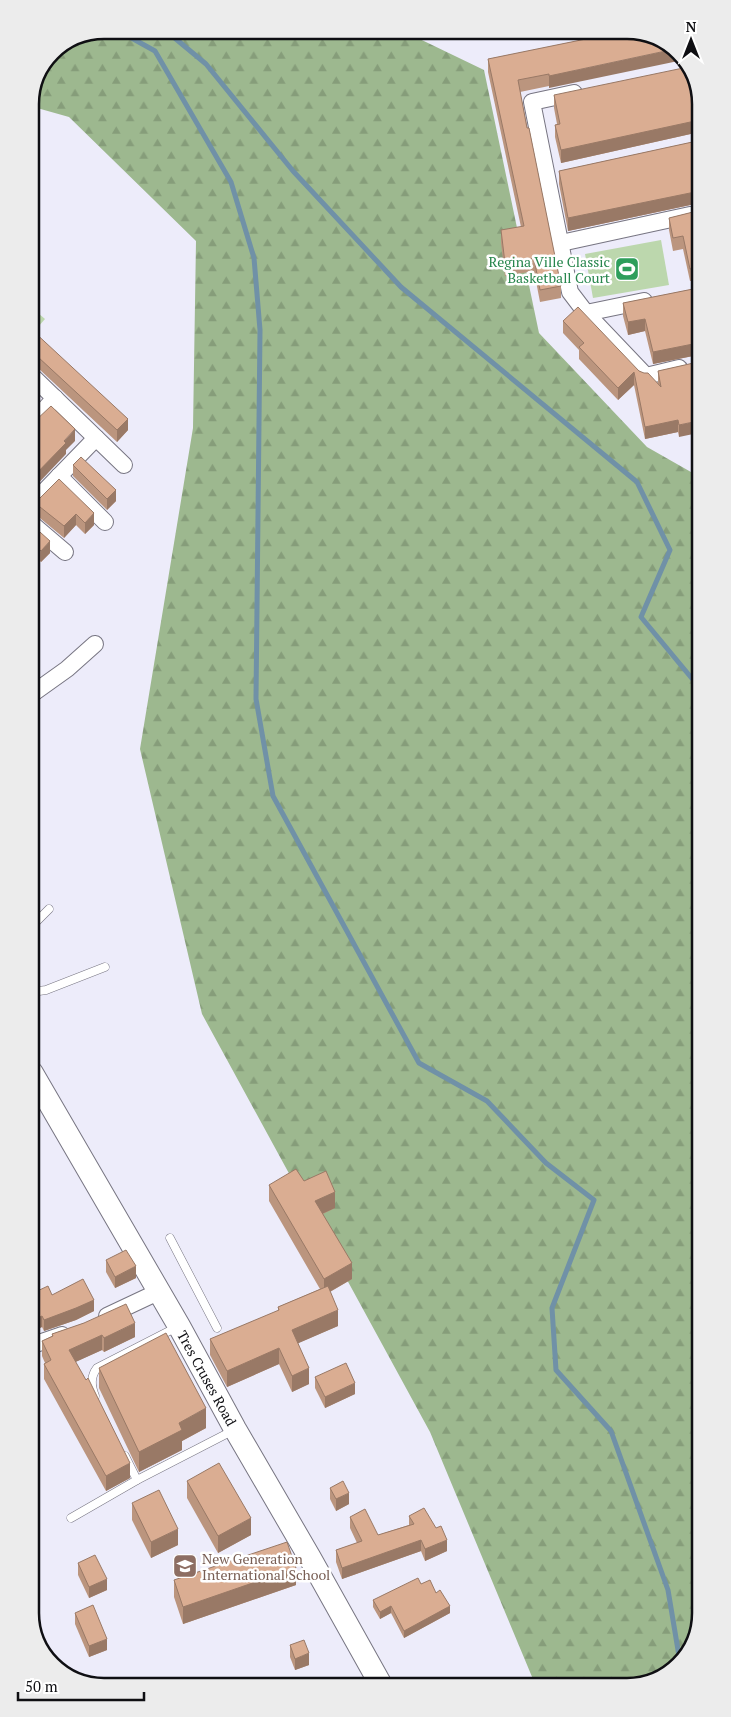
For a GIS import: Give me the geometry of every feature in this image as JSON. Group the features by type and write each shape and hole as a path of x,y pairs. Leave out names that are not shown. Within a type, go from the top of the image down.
{"main road":[{"name":"Tres Cruses Road","path":"39,1085 179,1326 376,1678"}],"street":[{"path":"587,90 532,102 570,292 586,313 646,376 692,365"},
{"path":"547,176 566,172"},
{"path":"560,243 692,215"},
{"path":"586,313 660,297"},
{"path":"39,383 124,465"},
{"path":"39,415 55,398"},
{"path":"39,497 96,438"},
{"path":"59,476 105,522"},
{"path":"39,530 64,552"},
{"path":"39,689 67,669 95,644"},
{"path":"97,1320 158,1292"},
{"path":"39,1343 80,1329"}],"lane":[{"path":"39,919 49,909"},
{"path":"39,991 105,967"},
{"path":"170,1238 217,1328"},
{"path":"98,1402 91,1382 93,1373 97,1368 179,1326"},
{"path":"70,1518 137,1480 235,1429"},
{"path":"120,1446 137,1480"}],"green space":[{"path":"420,39 484,70 539,333 647,447 692,473 692,1621 686,1642 673,1659 667,1665 648,1675 635,1678 532,1678 430,1432 202,1014 140,749 193,428 196,241 69,117 39,109 41,87 45,75 61,55 83,42 91,40"},
{"name":"Regina Ville Classic Basketball Court","path":"661,240 669,285 593,298 585,254"},
{"path":"39,314 45,319 39,326"}],"building":[{"path":"586,39 640,40 665,51 549,76 549,74 518,80 561,286 540,290 534,258 505,263 501,230 524,226 488,59"},
{"path":"681,68 686,75 691,91 692,122 561,150 555,125 560,124 554,95"},
{"path":"692,142 692,193 568,218 559,171"},
{"path":"692,212 692,269 690,269 683,236 673,238 669,218"},
{"path":"692,289 692,344 653,352 645,319 628,322 623,303"},
{"path":"578,307 639,371 648,373 661,387 658,371 692,363 692,422 679,425 678,420 645,427 634,372 618,388 579,347 584,343 563,321"},
{"path":"39,336 128,419 117,430 39,358"},
{"path":"51,406 75,429 64,441 66,443 39,471 39,417"},
{"path":"81,457 116,490 107,499 73,465"},
{"path":"59,479 94,513 85,523 76,514 64,526 39,506 39,499"},
{"path":"39,531 50,541 41,551 39,549"},
{"path":"296,1169 304,1181 326,1171 335,1192 315,1201 352,1263 324,1279 269,1185"},
{"path":"126,1250 136,1266 115,1277 106,1260"},
{"path":"83,1279 94,1300 44,1320 42,1316 39,1317 39,1290 48,1286 52,1295"},
{"path":"328,1286 338,1310 292,1330 309,1368 292,1376 279,1348 227,1371 210,1339 279,1310 278,1307"},
{"path":"126,1304 135,1323 104,1338 102,1335 69,1350 86,1380 88,1378 130,1463 106,1476 44,1364 51,1360 42,1341 53,1336 52,1334 84,1323"},
{"path":"166,1333 206,1408 179,1423 182,1430 139,1452 99,1368"},
{"path":"346,1363 355,1383 325,1397 315,1377"},
{"path":"219,1463 251,1518 218,1536 187,1481"},
{"path":"343,1481 349,1493 336,1499 330,1488"},
{"path":"159,1490 178,1529 151,1542 132,1503"},
{"path":"424,1508 436,1528 441,1526 447,1540 425,1549 421,1540 342,1568 336,1550 362,1541 350,1517 365,1509 378,1535 414,1524 409,1516"},
{"path":"287,1542 296,1568 183,1607 174,1580"},
{"path":"95,1555 107,1579 89,1587 78,1563"},
{"path":"418,1578 421,1584 430,1580 436,1593 440,1590 450,1606 404,1631 391,1606 380,1612 373,1600"},
{"path":"93,1605 107,1639 89,1646 75,1613"},
{"path":"304,1640 309,1653 295,1659 290,1645"}],"waterway":[{"path":"133,39 155,51 231,182 254,258 260,330 256,699 273,796 419,1063 487,1101 546,1163 594,1200 552,1308 556,1370 611,1431 668,1590 678,1652"},
{"path":"176,39 206,64 293,171 401,287 637,482 670,550 641,617 692,679"}],"place":[{"name":"Regina Ville Classic Basketball Court","path":"627,269"},
{"name":"New Generation International School","path":"185,1566"}]}
